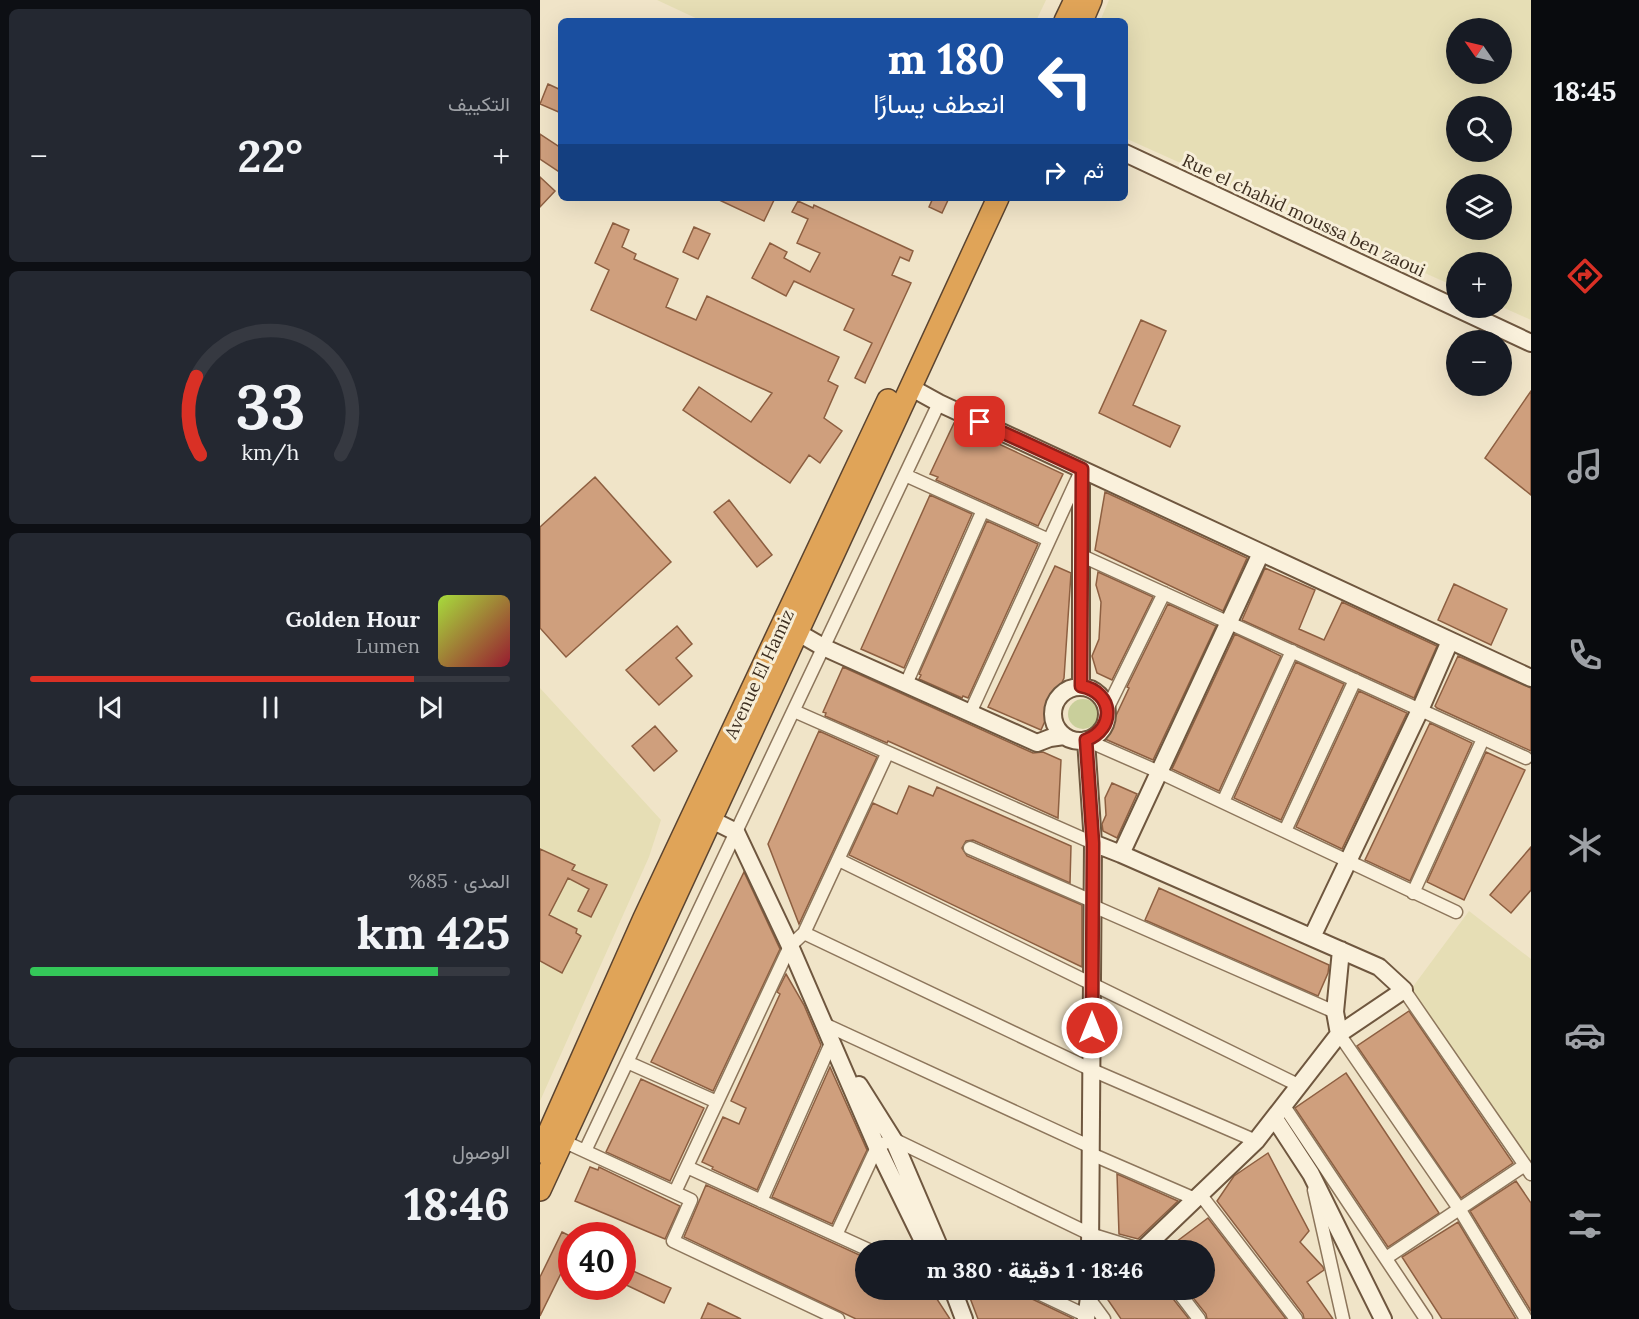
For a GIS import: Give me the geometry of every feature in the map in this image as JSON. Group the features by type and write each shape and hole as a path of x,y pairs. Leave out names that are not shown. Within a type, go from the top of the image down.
{"highway":[{"path":"1066,18 1075,0"},
{"path":"1083,18 1091,0"},
{"name":"Avenue El Hamiz","path":"540,1152 654,898 981,201"},
{"path":"540,1190 997,201"}],"street":[{"name":"Rue el chahid moussa ben zaoui","path":"1128,154 1531,343"},
{"path":"910,387 939,403 1531,678"},
{"path":"585,1151 939,403"},
{"path":"970,713 1082,469"},
{"path":"1081,686 1082,469"},
{"path":"905,475 1049,540"},
{"path":"906,684 983,510"},
{"path":"1121,854 1261,553"},
{"path":"1080,555 1526,758"},
{"path":"1107,709 1164,593"},
{"path":"797,632 824,647 1037,743 1064,736"},
{"path":"1312,937 1420,710 1450,641"},
{"path":"1223,802 1292,651"},
{"path":"1285,831 1355,680"},
{"path":"1081,686 1101,696 1107,709 1107,720 1102,729 1095,737 1086,740 1078,741 1064,736 1057,729 1053,719 1053,710 1057,700 1071,688 1081,686"},
{"path":"794,711 887,754 1379,967 1404,990 1528,1169 1386,1258"},
{"path":"1413,893 1483,739"},
{"path":"1086,740 1456,912"},
{"path":"1086,740 1093,843 1090,1240"},
{"path":"675,1192 790,946 804,933 887,754"},
{"path":"710,819 736,832 790,946 877,1147 923,1240"},
{"path":"970,848 1335,1012"},
{"path":"839,860 1298,1085"},
{"path":"804,933 1092,1070 1256,1141"},
{"path":"1341,950 1335,1012 1339,1034 1460,1210 1526,1319"},
{"path":"1154,1240 1256,1141 1339,1034 1404,990"},
{"path":"824,1024 1091,1150 1198,1197 1296,1319"},
{"path":"832,1041 893,1139 936,1240"},
{"path":"761,1201 832,1041"},
{"path":"627,1062 717,1102"},
{"path":"1279,1112 1383,1319"},
{"path":"1279,1112 1386,1258 1426,1319"},
{"path":"836,1235 877,1147 893,1139"},
{"path":"893,1139 1090,1234 1110,1240"},
{"path":"563,1141 691,1200 673,1241 838,1319"},
{"path":"687,1167 855,1244"},
{"path":"1311,1174 1343,1319"},
{"path":"957,1300 964,1319"},
{"path":"1070,1300 1093,1306"},
{"path":"1185,1300 1199,1319"}],"shaded area":[{"path":"657,0 1046,0 1037,18 696,18"},
{"path":"1109,0 1531,0 1531,320 1512,311 1512,252 1446,252 1446,282 1128,139 1128,18 1101,18"},
{"path":"540,688 661,820 649,857 540,1101"},
{"path":"1469,911 1531,959 1531,1177 1409,992"}],"green space":[{"path":"1083,699 1093,704 1098,714 1093,724 1083,729 1073,724 1068,714 1073,704"}],"building":[{"path":"548,84 558,89 558,112 540,104"},
{"path":"540,134 558,146 558,171 540,159"},
{"path":"540,177 555,191 540,207"},
{"path":"721,201 774,201 764,221"},
{"path":"798,201 813,208 814,205 913,251 909,261 900,257 892,275 911,283 865,383 855,378 872,343 844,330 854,309 794,281 786,296 752,278 770,243 787,252 784,258 810,272 820,253 797,243 808,219 792,212"},
{"path":"932,201 948,201 942,213 929,207"},
{"path":"613,223 629,230 622,247 636,254 634,259 678,279 666,307 696,320 707,296 839,357 828,381 838,386 824,418 842,431 820,463 809,455 790,483 683,410 699,387 751,422 772,393 591,310 609,270 595,263"},
{"path":"694,227 710,234 698,259 683,252"},
{"path":"1141,320 1166,331 1133,405 1180,426 1170,447 1099,413"},
{"path":"1531,391 1531,495 1485,458"},
{"path":"954,423 1063,474 1038,526 936,480 938,477 930,474"},
{"path":"595,477 671,562 566,657 540,628 540,527"},
{"path":"1105,492 1247,558 1223,611 1095,550"},
{"path":"930,495 972,514 904,668 861,649"},
{"path":"729,500 772,555 757,567 714,512"},
{"path":"987,521 1038,544 968,698 963,696 962,698 919,679 921,675 919,674"},
{"path":"1055,566 1071,573 1064,678 1041,730 988,707"},
{"path":"1265,568 1315,590 1299,629 1324,640 1342,602 1437,646 1414,698 1242,620"},
{"path":"1098,572 1153,597 1112,680 1097,673 1092,656 1099,639 1101,602 1096,585"},
{"path":"1454,584 1507,609 1491,645 1438,620"},
{"path":"1168,604 1216,626 1153,760 1105,739 1129,688 1127,687"},
{"path":"677,626 692,644 676,658 692,676 659,705 626,670"},
{"path":"1235,634 1281,656 1219,791 1172,769"},
{"path":"1458,656 1531,688 1531,751 1435,706"},
{"path":"1296,662 1344,684 1281,820 1234,798"},
{"path":"843,667 1033,753 1043,752 1061,760 1058,818 888,741 887,743 825,716 826,713 823,712"},
{"path":"1359,691 1407,713 1342,849 1296,827"},
{"path":"1430,723 1472,743 1410,881 1365,860"},
{"path":"655,726 677,751 654,771 632,746"},
{"path":"819,731 877,757 799,924 768,844"},
{"path":"1486,752 1525,770 1464,900 1427,882"},
{"path":"1112,783 1137,794 1117,838 1103,831 1102,824 1106,815 1105,798"},
{"path":"909,786 933,796 937,787 1071,846 1070,883 973,840 966,841 962,848 967,856 1082,905 1082,967 849,855 873,803 897,814"},
{"path":"1531,847 1531,890 1511,913 1490,895"},
{"path":"540,849 575,865 572,870 607,885 591,917 578,911 589,889 568,878 549,915 577,929 576,933 581,936 562,973 540,961"},
{"path":"744,872 780,949 713,1091 651,1062"},
{"path":"1159,888 1329,965 1318,996 1145,920"},
{"path":"786,974 804,1005 821,1045 757,1190 702,1162 723,1117 739,1124 746,1108 731,1101 780,994 777,992"},
{"path":"1409,1011 1513,1163 1461,1198 1357,1046"},
{"path":"830,1067 867,1150 832,1224 772,1197"},
{"path":"1346,1073 1439,1213 1388,1247 1295,1108"},
{"path":"641,1079 704,1108 670,1181 606,1152"},
{"path":"1268,1153 1309,1231 1300,1242 1324,1270 1307,1282 1333,1319 1304,1319 1303,1314 1217,1201 1234,1176"},
{"path":"590,1167 598,1170 599,1167 680,1206 665,1239 636,1227 636,1222 625,1222 575,1201"},
{"path":"1117,1174 1178,1201 1138,1239 1119,1234"},
{"path":"1516,1181 1531,1203 1531,1311 1470,1211"},
{"path":"706,1185 855,1253 855,1300 938,1300 950,1319 856,1319 684,1237"},
{"path":"1208,1218 1286,1319 1207,1319 1206,1314 1195,1300 1215,1300 1215,1240 1179,1240"},
{"path":"1458,1222 1516,1319 1442,1319 1402,1257"},
{"path":"558,1240 558,1279 540,1316 540,1277"},
{"path":"636,1272 671,1288 664,1303 636,1290"},
{"path":"971,1300 1034,1300 1074,1319 978,1319"},
{"path":"1108,1300 1174,1300 1189,1319 1121,1319"},
{"path":"708,1303 741,1319 701,1319"}],"route":[{"path":"980,422 1082,469 1081,686 1101,696 1107,709 1107,720 1102,729 1095,737 1086,740 1093,843 1092,1028"}]}
